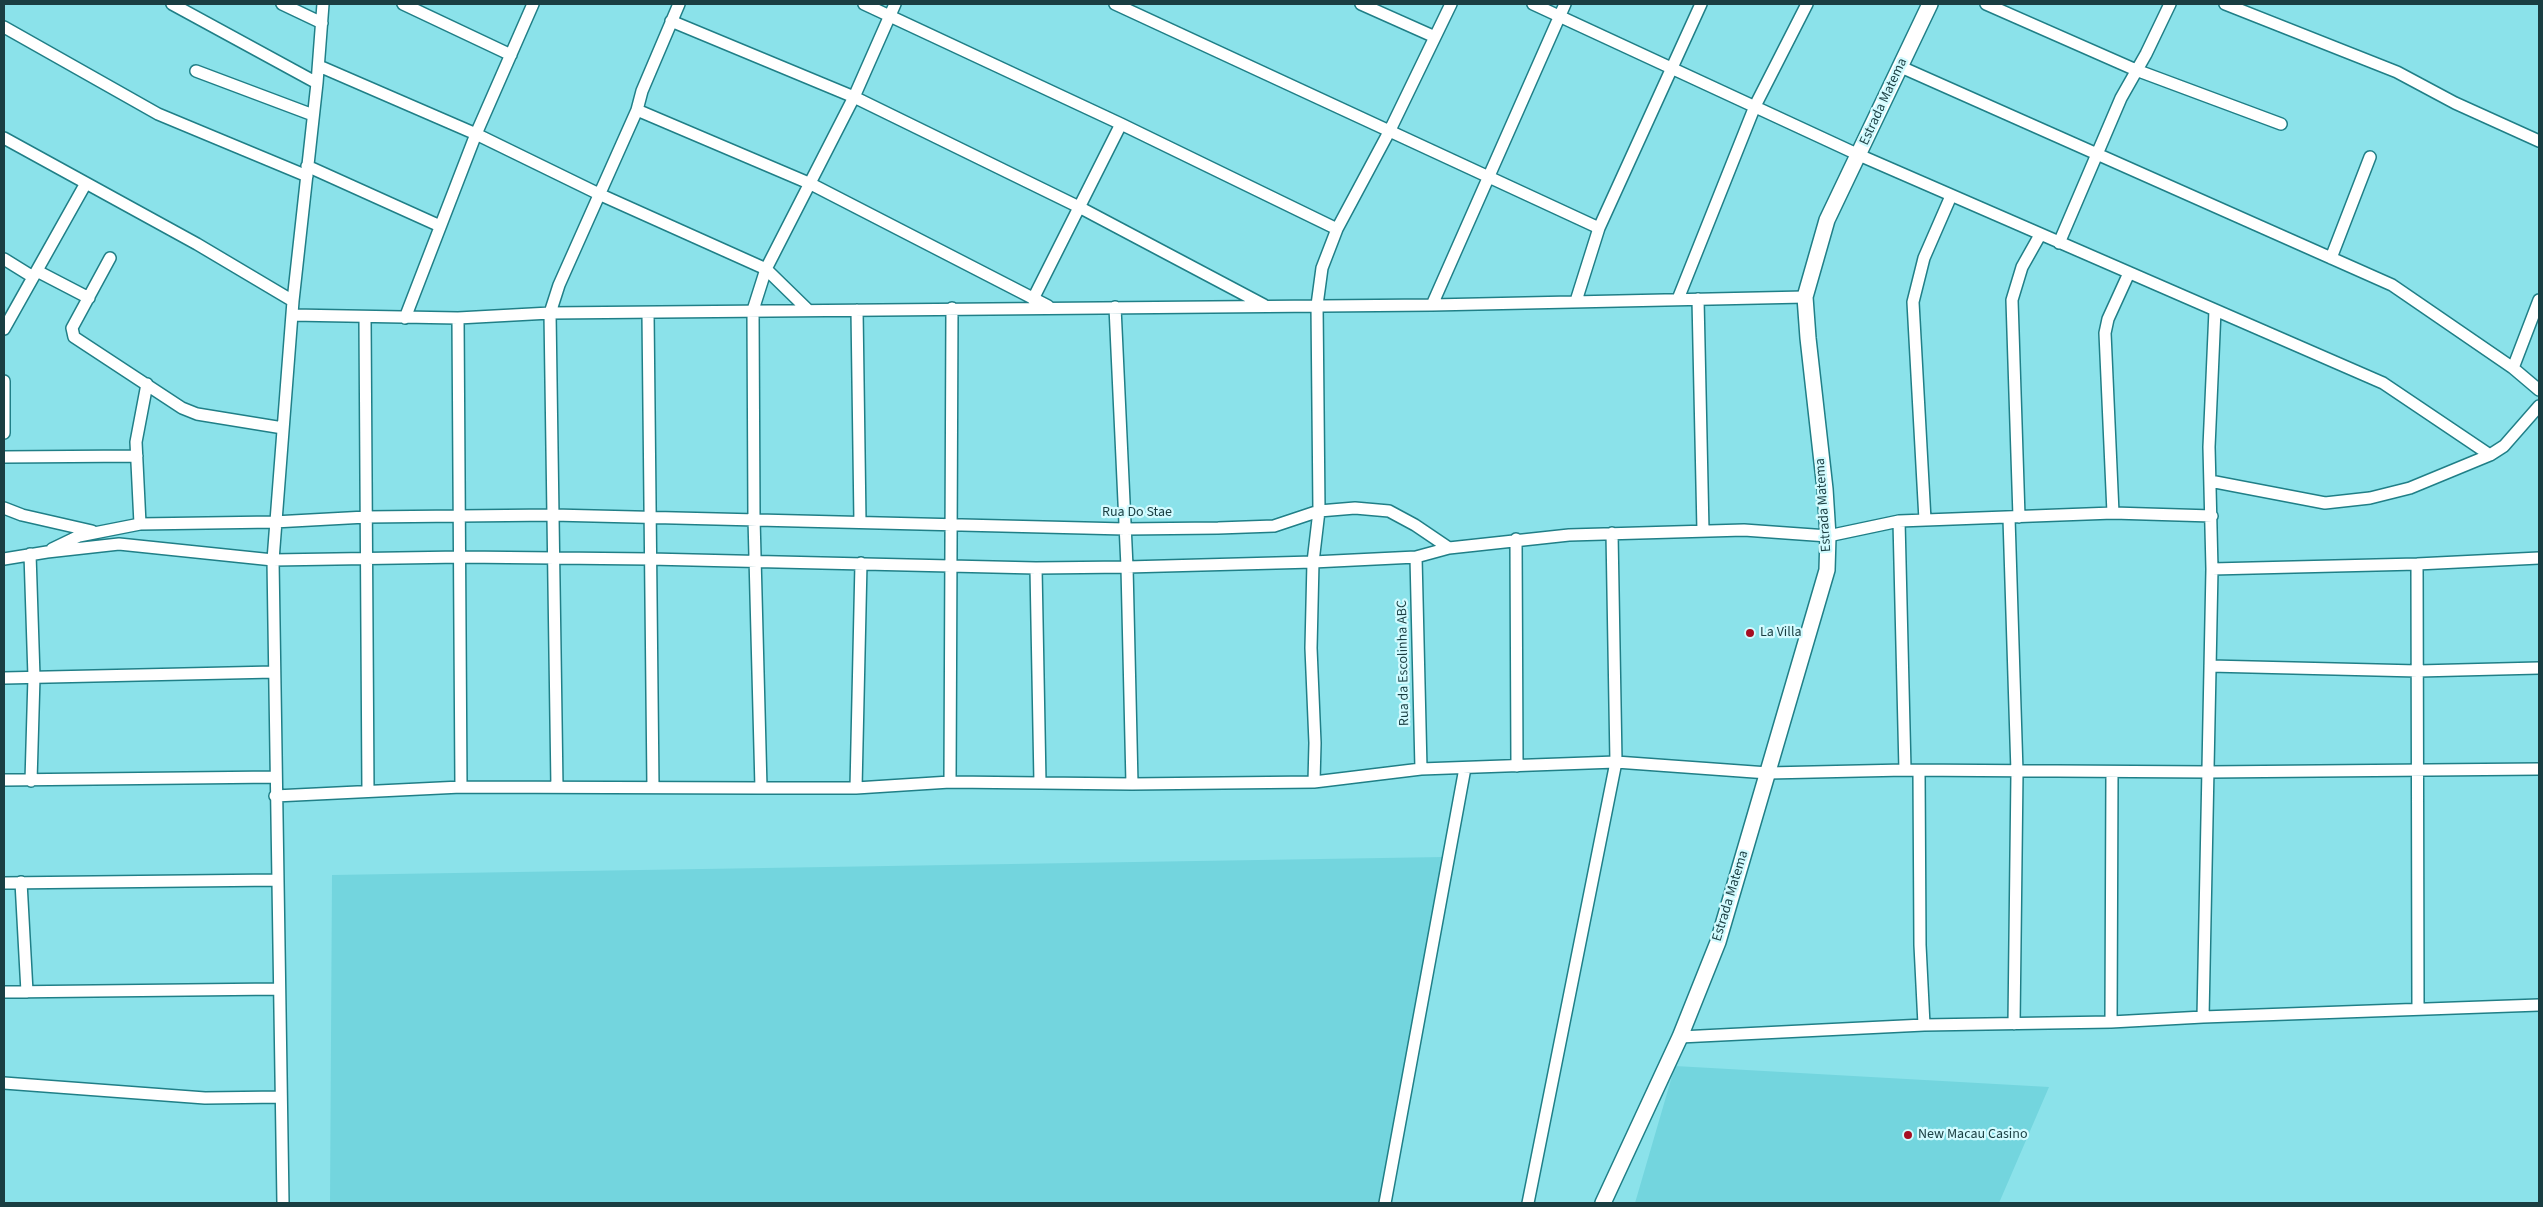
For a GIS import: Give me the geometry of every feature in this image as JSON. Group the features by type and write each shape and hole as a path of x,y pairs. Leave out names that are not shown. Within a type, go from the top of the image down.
{"street":[{"path":"172,4 317,83"},
{"path":"282,4 322,23"},
{"path":"283,1203 275,796 274,522 293,301 319,66 323,4"},
{"path":"402,4 511,55"},
{"path":"405,318 476,134 533,4"},
{"path":"557,787 552,558 550,313 559,285 601,195 679,4"},
{"path":"864,4 1121,124 1337,229"},
{"path":"761,788 754,518 753,310 766,269 854,97 895,4"},
{"path":"1115,4 1599,228"},
{"path":"1361,4 1435,37"},
{"path":"1314,782 1315,714 1311,648 1313,562 1319,511 1317,305 1322,268 1337,229 1390,130 1451,4"},
{"path":"1533,4 1859,155 2383,383 2490,455"},
{"path":"1432,305 1565,4"},
{"path":"1576,301 1599,228 1702,4"},
{"path":"1678,299 1755,106 1808,4"},
{"name":"Estrada Matema","path":"1603,1203 1680,1037 1718,942 1827,570 1828,536 1805,297 1827,220 1930,4"},
{"path":"1986,4 2136,70 2281,124"},
{"path":"2058,243 2096,154 2170,4"},
{"path":"2225,4 2397,72 2455,104 2539,140"},
{"path":"671,21 854,97 1079,207 1266,306"},
{"path":"4,26 158,114 307,171 440,226"},
{"path":"319,66 476,134 601,195 766,269 808,310"},
{"path":"1901,67 2392,285 2513,368 2539,390"},
{"path":"196,71 313,115"},
{"path":"637,110 811,184 1049,307"},
{"path":"1033,299 1121,124"},
{"path":"4,138 197,244 293,301"},
{"path":"2331,258 2370,157"},
{"path":"4,329 86,183"},
{"path":"1925,520 1913,302 1924,258 1951,196"},
{"path":"2014,1024 2017,772 2012,300 2022,267 2040,235"},
{"path":"110,258 72,328 74,337 182,408 197,414 282,428"},
{"path":"4,259 89,298"},
{"path":"2113,513 2106,333 2108,319 2128,273"},
{"path":"292,315 365,318 458,318 550,313 1432,305 1805,297"},
{"path":"1698,299 1703,531"},
{"path":"2513,368 2539,300"},
{"path":"1115,307 1127,567 1132,784"},
{"path":"950,782 952,308"},
{"path":"857,310 860,522"},
{"path":"2203,1017 2212,569 2209,428 2216,310"},
{"path":"648,313 653,786"},
{"path":"365,318 368,791"},
{"path":"458,318 461,787"},
{"path":"4,381 4,433"},
{"path":"140,524 136,442 147,384"},
{"path":"2210,481 2325,503 2370,498 2410,488 2490,455 2504,446 2539,406"},
{"path":"4,457 137,456"},
{"path":"4,508 22,515 96,532"},
{"name":"Rua Do Stae","path":"47,552 63,541 96,532 140,524 274,522 366,517 553,515 650,518 754,518 952,526 1125,529 1274,526 1319,511 1355,508 1389,511 1415,525 1449,548"},
{"path":"4,559 30,554 119,544 273,560 461,557 650,558 1036,568 1127,567 1416,557 1449,548 1516,539 1612,534 1744,530 1828,536 1899,521 2113,513 2212,516"},
{"path":"4,515 22,515"},
{"path":"1899,521 1905,770"},
{"path":"1528,1203 1616,762 1612,534"},
{"path":"1516,539 1517,766"},
{"path":"30,554 34,678 31,780"},
{"name":"Rua da Escolinha ABC","path":"1416,557 1421,769"},
{"path":"2212,569 2417,564 2539,558"},
{"path":"856,788 861,563"},
{"path":"2417,564 2418,1009"},
{"path":"1036,568 1040,783"},
{"path":"2210,666 2418,671 2539,668"},
{"path":"4,678 274,672"},
{"path":"275,796 461,787 856,788 950,782 1132,784 1314,782 1421,769 1616,762 1768,773 1905,770 2209,772 2539,769"},
{"path":"1385,1203 1465,768"},
{"path":"1919,771 1920,945 1924,1025"},
{"path":"2111,1022 2112,772"},
{"path":"4,780 276,777"},
{"path":"4,883 277,880"},
{"path":"21,882 27,992"},
{"path":"4,992 278,989"},
{"path":"1680,1037 1924,1025 2111,1022 2539,1005"},
{"path":"4,1083 205,1098 281,1097"}],"shaded area":[{"path":"1444,857 1379,1203 330,1203 332,875"},
{"path":"1675,1066 2049,1087 1999,1203 1635,1203"}],"place":[{"name":"La Villa","path":"1750,633"},
{"name":"New Macau Casino","path":"1908,1135"}]}
